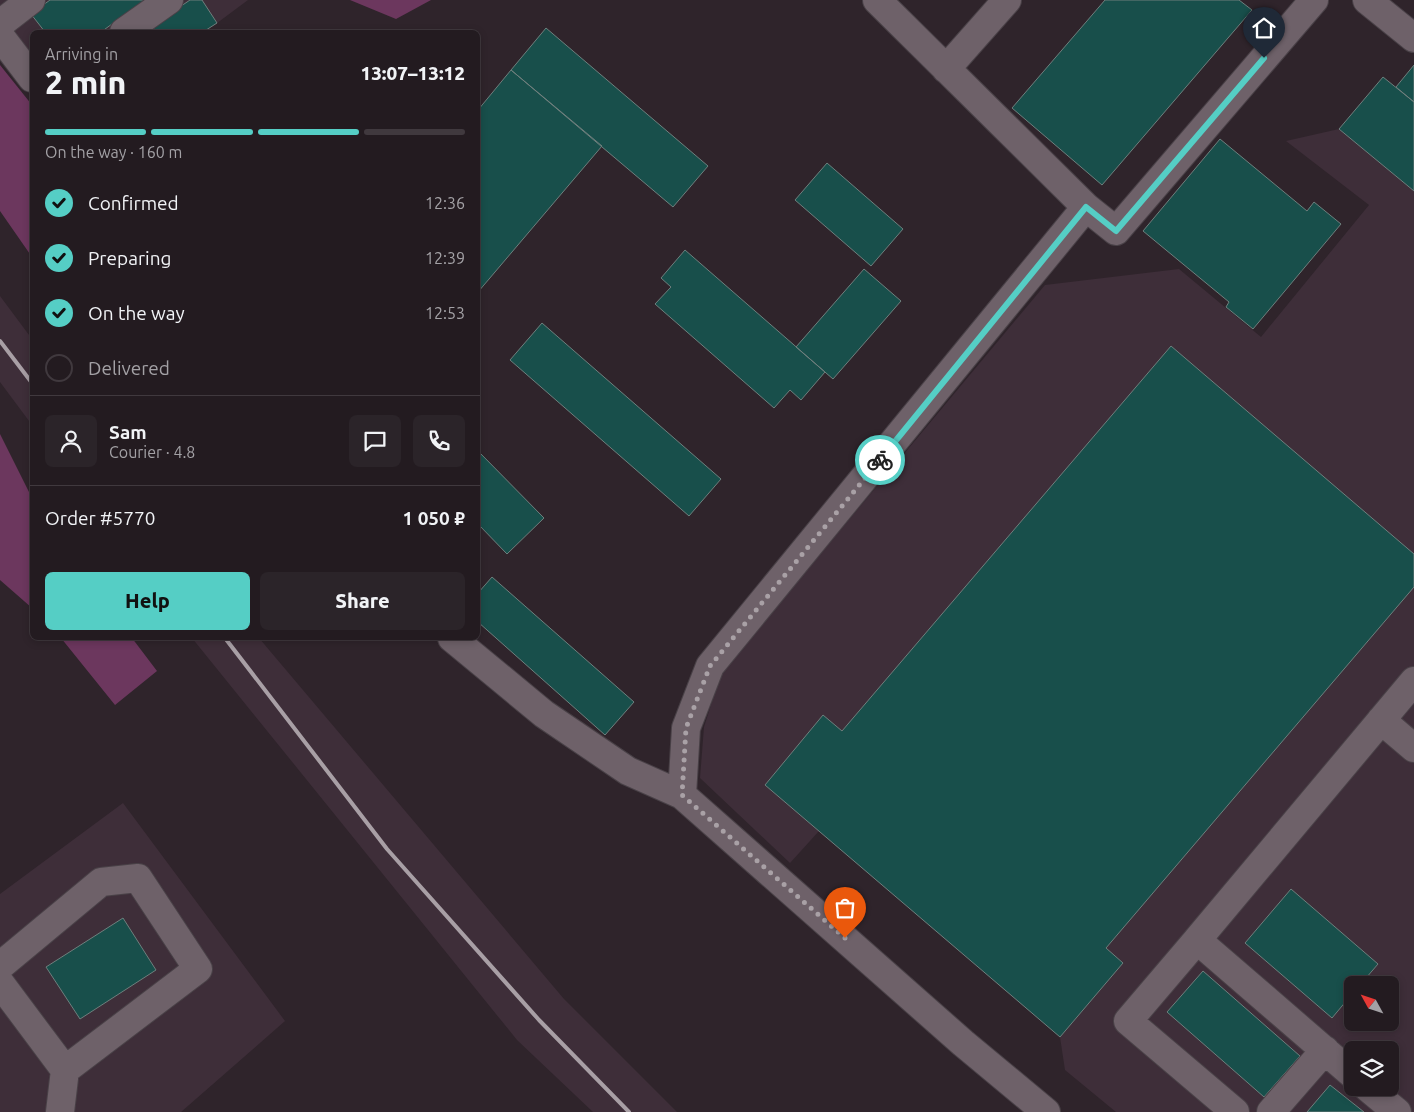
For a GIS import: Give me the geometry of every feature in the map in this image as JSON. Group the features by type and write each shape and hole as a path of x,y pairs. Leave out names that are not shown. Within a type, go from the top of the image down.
{"street":[{"path":"0,24 31,0"},
{"path":"127,30 169,0"},
{"path":"876,0 1086,207 1116,231 1314,0"},
{"path":"946,69 1007,0"},
{"path":"1368,0 1414,38"},
{"path":"0,36 30,75"},
{"path":"682,795 686,728 710,666 1086,207"},
{"path":"454,640 544,714 628,771 682,795 963,1043 1046,1112"},
{"path":"1235,1112 1128,1021 1414,681"},
{"path":"1381,720 1414,748"},
{"path":"0,966 101,882 138,878 198,969 65,1070"},
{"path":"1197,940 1344,1067"},
{"path":"0,983 65,1070 60,1112"},
{"path":"1271,1112 1325,1050"},
{"path":"1378,1096 1397,1112"}],"shaded area":[{"path":"0,0 248,0 208,30 30,30 30,64 0,26"},
{"path":"350,0 431,0 396,19"},
{"path":"0,65 30,102 30,254 0,211"},
{"path":"1339,129 1414,191 1414,1112 1116,1112 1065,1070 1060,1037 819,831 790,863 700,778 704,727 721,673 1045,285 1179,269 1261,337 1369,205 1286,141"},
{"path":"0,296 30,336 30,422 0,382"},
{"path":"0,434 30,494 30,606 0,580"},
{"path":"63,640 134,640 157,671 115,705"},
{"path":"194,640 261,640 564,999 677,1112 593,1112 517,1040"},
{"path":"123,803 285,1021 181,1112 0,1112 0,894"}],"building":[{"path":"50,0 145,0 104,30 43,30 31,14"},
{"path":"190,0 202,0 217,23 206,30 155,30 152,26"},
{"path":"1105,0 1239,0 1252,10 1102,185 1012,108"},
{"path":"546,28 708,166 673,207 511,70"},
{"path":"1414,65 1414,102 1396,87"},
{"path":"511,70 602,146 480,290 480,108"},
{"path":"1383,77 1414,102 1414,191 1339,129"},
{"path":"1220,139 1307,211 1314,202 1341,224 1253,329 1226,307 1229,302 1143,231"},
{"path":"827,163 903,229 871,266 795,200"},
{"path":"685,250 825,372 801,400 790,390 774,408 655,304 671,287 661,278"},
{"path":"864,269 901,301 833,379 796,347"},
{"path":"542,323 721,479 689,516 510,360"},
{"path":"1171,346 1414,554 1414,587 1106,948 1123,963 1060,1037 765,785 823,715 842,731"},
{"path":"480,453 544,518 507,554 480,526"},
{"path":"492,577 634,702 605,735 480,624 480,591"},
{"path":"1291,889 1378,964 1368,976 1344,976 1344,1004 1332,1018 1245,943"},
{"path":"123,918 156,970 80,1019 46,967"},
{"path":"1203,971 1300,1056 1264,1097 1167,1012"},
{"path":"1330,1085 1364,1112 1307,1112"}],"railway":[{"path":"0,341 30,380"},
{"path":"227,640 387,849 539,1020 629,1112"}],"way so far":[{"path":"845,938 682,795 686,728 710,666 880,460"}],"route":[{"path":"880,460 1086,207 1116,231 1264,58"}]}
